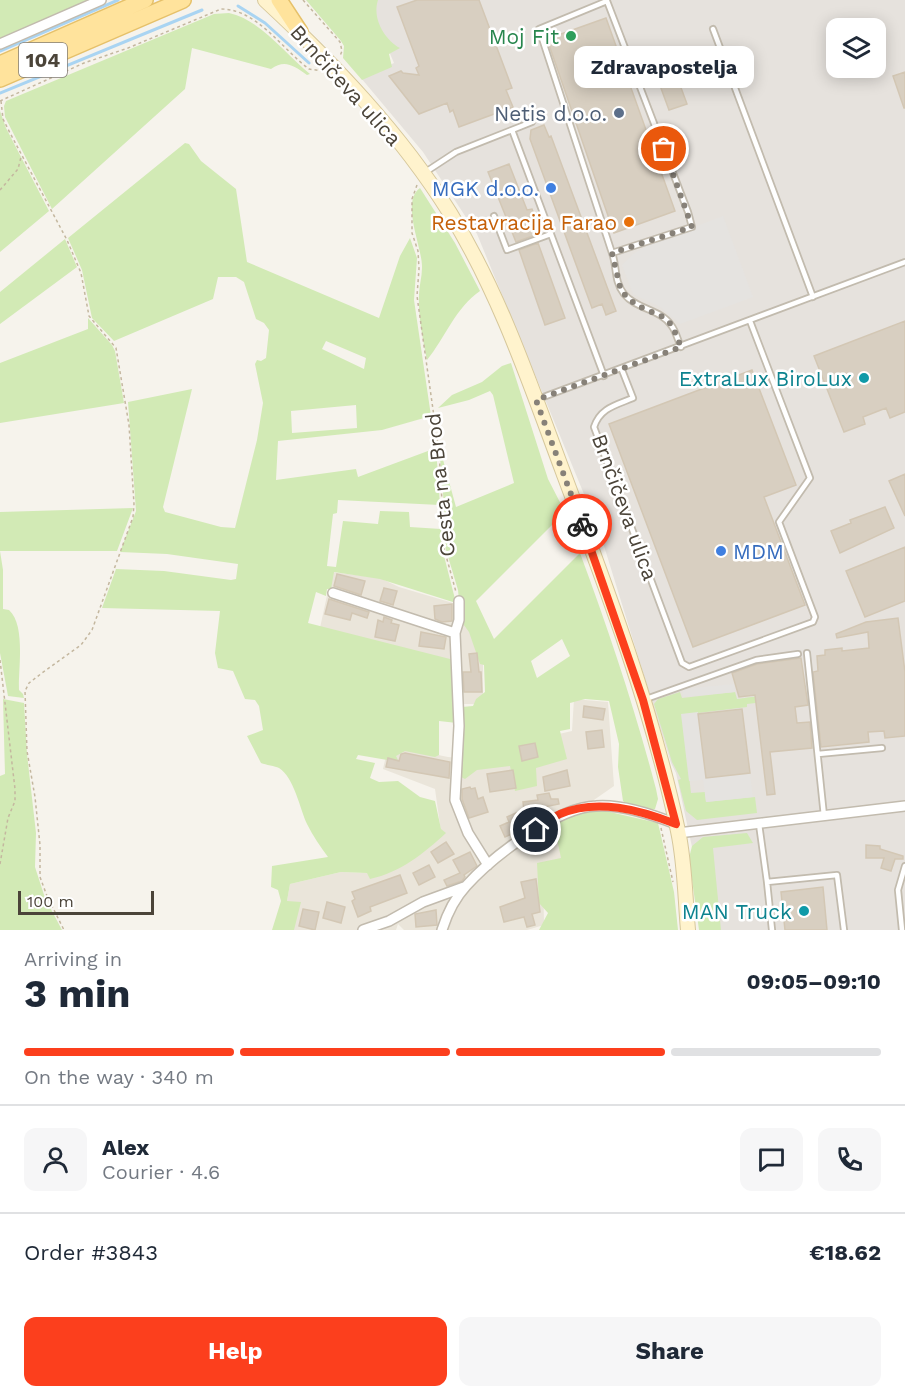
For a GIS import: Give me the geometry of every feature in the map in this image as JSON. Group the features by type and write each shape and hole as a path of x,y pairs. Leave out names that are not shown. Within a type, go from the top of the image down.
{"main road":[{"name":"104","path":"0,64 145,0"},
{"name":"104","path":"0,79 183,0"},
{"path":"279,0 300,32"}],"street":[{"path":"0,44 100,0"},
{"name":"Brnčičeva ulica","path":"265,0 300,32 328,66 364,99 423,173 449,212 487,280 536,400 643,700 677,829 688,930"},
{"path":"333,593 455,633"},
{"path":"459,601 459,620 455,633 459,726 455,800 468,833 488,865"},
{"path":"442,930 450,909 464,887 488,865 557,815 575,808 598,805 656,816 677,829 759,824 905,806"},
{"path":"365,930 389,921 423,902 464,887"}],"lane":[{"path":"612,253 692,227 607,1 539,29 612,253 621,291 636,305 663,317 672,325 681,347"},
{"path":"713,29 813,297"},
{"path":"423,173 456,152 532,122 535,116"},
{"path":"512,130 604,376"},
{"path":"494,216 507,250 551,234"},
{"path":"536,400 622,370 905,262"},
{"name":"Brnčičeva ulica","path":"622,370 633,398 605,410 598,416 594,427 682,663 689,667 813,622 815,617 779,522 810,478 750,321"},
{"path":"643,700 756,660 798,654"},
{"path":"807,654 824,816"},
{"path":"818,754 882,748"},
{"path":"759,824 772,930"},
{"path":"902,930 898,890 905,866"},
{"path":"767,882 837,875 844,930"}],"path":[{"path":"64,930 40,877 39,836 27,751 25,691 29,683 75,650 92,630 133,517 134,484 129,425 116,348 89,316 81,273 67,240 3,119 1,100 84,63 128,48 220,9 239,12 259,24 309,69 316,72 340,56 340,42 303,0"},
{"path":"0,190 18,169 21,156"},
{"name":"Cesta na Brod","path":"423,173 412,199 412,233 418,251 419,269 417,296 439,452 442,541 459,601"},
{"path":"0,660 15,789 15,801 8,818 0,864"},
{"path":"656,816 662,830 673,883"}],"shaded area":[{"path":"367,0 905,0 905,930 710,930 676,773 600,533 477,234 423,152 361,78 394,63"},
{"path":"723,216 753,297 680,324 660,307 633,294 622,265 633,254 650,244"},
{"path":"332,572 380,578 399,587 463,606 483,661 483,704 461,704 320,628"},
{"path":"734,684 735,692 683,697 682,689"},
{"path":"574,699 608,702 614,786 558,825 564,860 543,865 544,925 527,930 404,930 398,924 396,930 289,930 287,901 290,884 341,872 367,873 441,832 435,789 383,769 386,756 404,748 448,757 515,763 511,745 572,731"},
{"path":"698,712 706,778 750,773 753,797 706,802 703,780 689,781 681,714"}],"green space":[{"path":"0,0 91,0 0,39"},
{"path":"306,0 378,0 378,21 384,34 400,48 389,54 392,67 362,80 343,58 344,46 341,41"},
{"path":"229,13 241,17 262,30 310,74 307,75 285,64 271,69 192,48 185,89 52,209 5,117 6,101 214,14"},
{"path":"0,111 6,128 49,211 0,252"},
{"path":"185,143 189,144 201,161 236,189 247,262 379,318 400,256 410,238 417,258 414,300 431,416 382,430 278,441 276,480 356,469 358,477 436,448 440,505 338,500 337,513 333,514 327,566 336,567 343,521 378,524 380,511 409,512 410,527 441,529 441,544 456,603 380,579 334,572 331,589 327,589 326,596 316,592 308,623 454,660 457,723 439,721 439,755 435,757 405,751 396,756 399,762 358,755 356,759 375,763 370,778 379,782 398,781 420,797 435,801 441,829 446,833 411,861 381,876 370,879 367,873 341,872 290,884 287,901 301,902 294,930 272,930 281,901 278,890 271,887 272,866 328,857 307,824 289,778 279,768 261,763 247,736 263,730 259,706 255,700 245,699 233,671 218,668 215,653 220,611 102,608 116,569 164,571 236,579 238,564 167,554 120,552 136,511 128,402 192,389 163,507 165,512 221,527 235,528 257,440 263,403 255,364 257,360 261,361 266,358 269,330 264,323 256,319 244,282 236,277 218,277 213,299 114,341 92,318 82,270 68,238","holes":["326,341 366,358 364,369 322,349","356,405 357,428 292,433 291,411"]},
{"path":"420,188 455,243 480,291 457,314 427,360 419,311 421,260 412,214 414,195"},
{"path":"65,239 77,267 0,324 0,292"},
{"path":"88,318 115,351 124,403 0,423 0,363 88,329"},
{"path":"511,363 548,479 565,512 476,601 494,639 580,553 639,729 658,799 655,809 638,809 623,801 618,767 619,744 609,701 585,699 570,703 570,729 560,731 567,759 536,768 537,786 515,791 510,766 477,770 465,779 459,776 462,707 473,706 476,699 485,692 484,665 480,664 469,632 461,621 458,590 444,543 445,518 439,445 456,507 514,483 493,395 490,391 469,400 438,408 452,395 482,382 502,366","holes":["562,639 570,656 537,678 531,661"]},
{"path":"133,508 117,551 0,551 0,512"},
{"path":"0,551 3,570 3,609 9,610 18,626 19,690 24,698 8,696 0,653"},
{"path":"680,692 682,698 735,692 737,699 766,695 765,702 747,704 747,707 682,715 691,793 705,792 706,802 755,797 757,813 697,820 686,811 678,780 681,779 672,762 654,704 658,699"},
{"path":"3,699 24,703 36,833 35,867 45,898 62,930 0,930 0,776 5,774"},
{"path":"601,810 658,823 674,892 678,930 539,930 548,913 539,903 537,863 561,858 557,839 552,839 548,826 574,812"},
{"path":"747,833 753,843 713,848 721,930 699,930 689,858 692,846 703,837"}],"building":[{"path":"417,0 479,0 512,88 506,90 513,107 459,127 453,110 450,112 447,103 419,114 389,76 401,71 419,75 416,68 419,66 397,7"},
{"path":"606,18 675,211 614,233 547,39"},
{"path":"669,55 687,104 669,110 651,61"},
{"path":"905,72 905,108 904,108 893,76"},
{"path":"544,125 549,137 551,136 616,311 606,315 602,304 592,308 530,139 531,130"},
{"path":"509,164 527,210 532,209 541,233 516,242 488,172"},
{"path":"538,243 565,318 545,325 519,250"},
{"name":"ExtraLux BiroLux","path":"905,321 905,412 890,418 886,408 863,417 865,424 844,432 814,356"},
{"name":"MDM","path":"752,370 796,485 764,497 805,605 693,647 609,424"},
{"path":"905,474 905,516 889,481"},
{"path":"885,507 894,528 840,553 831,531 851,523 850,520"},
{"path":"905,547 905,601 865,617 846,571"},
{"path":"337,574 365,581 361,595 334,586"},
{"path":"384,588 397,591 393,605 380,601"},
{"path":"329,599 369,612 367,618 352,613 350,620 325,614"},
{"path":"452,604 452,621 442,622 435,619 434,606"},
{"path":"384,617 392,620 391,623 399,625 395,641 375,637 378,620 383,622"},
{"path":"898,618 905,672 905,736 885,738 884,731 868,732 869,742 821,747 813,672 818,671 817,656 825,655 825,650 869,648 868,632 837,638 836,634 866,622"},
{"path":"421,632 446,637 444,649 419,646"},
{"path":"477,653 482,692 464,692 463,672 471,672 469,654"},
{"path":"801,658 808,705 795,707 797,723 810,722 812,748 770,752 775,794 767,795 755,695 739,697 732,673 757,664"},
{"path":"584,706 605,709 603,720 583,717"},
{"path":"742,709 750,773 706,778 698,714"},
{"path":"602,730 604,747 588,749 586,732"},
{"path":"535,743 538,757 522,761 519,746"},
{"path":"401,754 450,762 449,778 386,767 388,758 399,761"},
{"path":"513,770 516,788 490,792 487,774"},
{"path":"567,770 570,786 545,791 543,777"},
{"path":"475,788 478,799 483,797 488,812 469,818 462,799 462,789"},
{"path":"549,793 551,799 558,799 559,804 524,811 523,802 538,800 537,795"},
{"path":"518,812 523,829 505,837 500,826 509,822 507,817"},
{"path":"446,842 454,854 438,863 431,852"},
{"path":"866,845 880,846 880,849 903,856 903,859 895,859 891,871 881,868 884,858 866,858"},
{"path":"470,852 477,866 464,875 462,881 447,886 444,880 460,873 453,860"},
{"path":"429,865 435,877 419,885 413,873"},
{"path":"400,875 407,893 370,907 371,911 358,917 352,901 355,899 352,892"},
{"path":"536,879 540,912 532,914 535,925 527,927 524,917 504,922 500,907 525,898 521,882"},
{"name":"MAN Truck","path":"823,887 827,930 785,930 781,892"},
{"path":"327,902 345,907 341,923 323,918"},
{"path":"303,909 319,912 315,930 299,926"},
{"path":"436,910 437,925 416,927 415,914"}],"waterway":[{"path":"0,51 118,0"},
{"path":"238,6 265,23 309,63"},
{"path":"0,93 202,10"}],"way so far":[{"path":"582,524 536,400 681,347 672,325 663,317 636,305 621,291 612,253 692,227 664,149"}],"place":[{"name":"Moj Fit","path":"571,36"},
{"name":"Netis d.o.o.","path":"619,113"},
{"name":"Zdravapostelja","path":"664,149"},
{"name":"MGK d.o.o.","path":"551,188"},
{"name":"Restavracija Farao","path":"629,222"},
{"name":"ExtraLux BiroLux","path":"864,378"},
{"name":"MDM","path":"721,551"},
{"name":"MAN Truck","path":"804,911"}],"route":[{"path":"536,830 557,815 575,808 598,805 656,816 676,824 643,700 582,524"}]}
